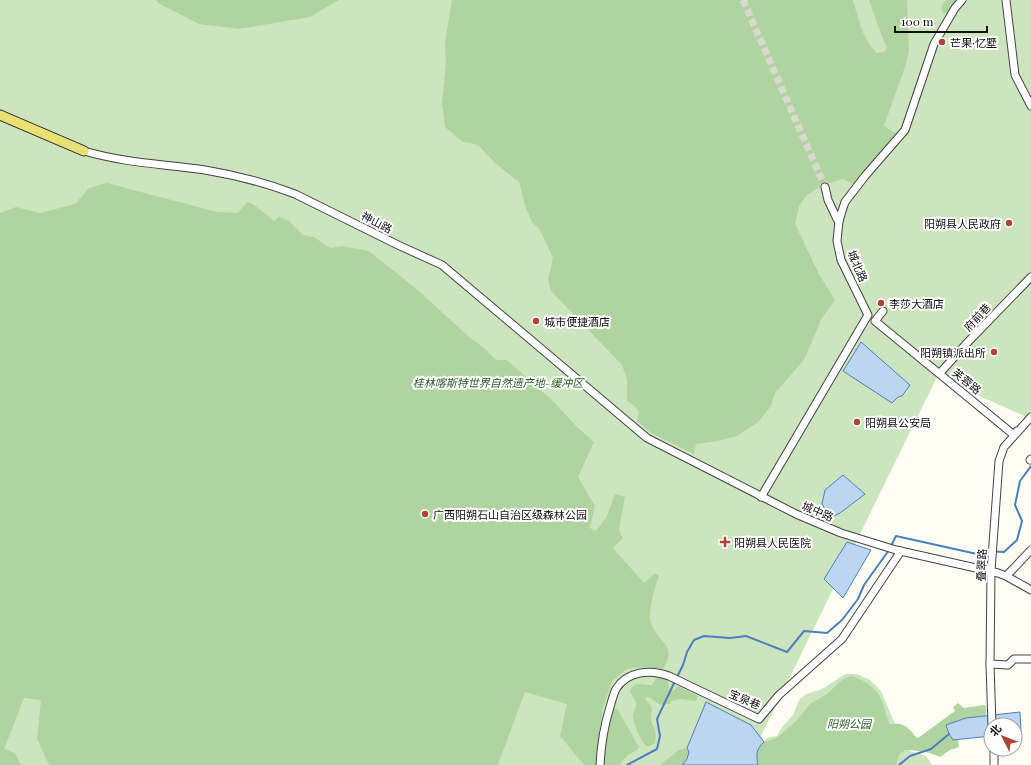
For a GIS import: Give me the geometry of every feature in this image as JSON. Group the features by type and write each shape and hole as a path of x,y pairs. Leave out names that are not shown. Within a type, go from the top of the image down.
{"main road":[{"path":"0,115 84,150"}],"street":[{"name":"城北路","path":"868,315 840,260 837,242 839,221 845,202 865,176 905,130 934,44 955,8 962,0"},
{"path":"1006,0 1015,75 1031,106"},
{"name":"神山路","path":"84,150 133,162 206,170 279,187 442,265 614,410"},
{"path":"826,187 828,200 839,221"},
{"name":"府前巷","path":"940,373 1031,277"},
{"path":"883,311 875,321 1014,435"},
{"path":"761,497 868,315"},
{"name":"芙蓉路","path":"868,315 1014,435"},
{"name":"城中路","path":"614,410 647,438 796,514 841,533 898,551 991,571 1006,576 1031,590"},
{"name":"叠翠路","path":"992,717 990,664 991,571 999,461 1004,447 1031,417"},
{"path":"1006,576 1031,550"},
{"name":"宝泉巷","path":"600,765 601,747 613,695 622,682 641,672 661,673 759,719 779,695 842,639 898,551"},
{"path":"990,664 1008,665 1014,659 1031,659"}],"green space":[{"name":"桂林喀斯特世界自然遗产地-缓冲区","path":"0,0 1031,0 1031,419 937,377 761,736 764,741 767,738 777,736 782,727 793,715 799,700 806,694 822,689 845,674 857,674 870,680 881,691 900,736 910,751 926,756 932,765 0,765"},
{"path":"156,0 339,0 310,17 239,29 199,24 158,3"},
{"path":"452,0 853,0 859,21 868,42 877,53 884,52 887,48 869,0 907,0 909,50 905,67 884,126 897,134 853,184 843,179 823,185 806,196 799,206 795,224 819,274 835,300 822,318 804,360 775,393 771,406 758,422 737,436 718,441 696,444 694,454 651,433 637,421 639,412 635,406 627,401 627,379 622,365 551,291 548,279 553,258 540,230 532,222 525,206 519,182 496,164 479,146 463,142 445,127 442,103 446,63 445,42"},
{"path":"946,0 959,0 950,11 944,14 941,9"},
{"path":"107,183 217,212 238,213 247,202 253,204 274,221 279,217 288,220 303,235 314,237 330,248 343,246 369,251 420,292 496,360 507,360 555,403 577,427 594,442 578,477 595,506 590,528 596,531 606,518 615,494 625,497 619,530 623,538 613,548 644,583 655,573 659,576 650,610 650,619 652,627 664,643 669,653 663,669 646,667 627,669 612,681 603,708 598,740 597,765 584,765 560,736 567,704 525,692 498,765 50,765 37,739 41,700 24,698 4,749 15,753 21,765 0,765 0,213 16,207 40,213 75,204 89,188"},
{"path":"661,675 668,680 671,691 678,686 698,696 696,701 680,699 671,701 670,704 660,705 649,697 646,698 645,700 651,707 651,721 656,736 655,743 650,746 646,746 635,724 633,716 636,703 630,692 631,688 639,684 652,685 657,677"},
{"name":"阳朔公园","path":"851,676 872,686 882,700 890,724 904,725 918,738 955,711 953,707 958,703 964,708 984,705 986,706 986,714 985,716 966,718 953,740 958,740 959,746 940,757 914,750 905,750 899,755 896,765 758,765 756,757 761,744 779,736 796,721 810,704 827,694 843,679"},
{"path":"617,709 619,712 639,747 628,755 619,765 602,765 611,710"},
{"path":"687,748 689,752 687,759 682,765 660,765 679,750"}],"water":[{"path":"861,342 910,385 902,396 898,397 892,403 843,371"},
{"path":"843,475 865,494 840,513 832,517 828,514 822,504 825,490"},
{"path":"847,542 871,550 843,598 824,579"},
{"path":"706,702 751,725 764,742 759,747 757,752 758,765 682,765 687,759 689,752 687,748"},
{"path":"1020,712 1020,717 983,717 983,737 953,740 946,725 966,718"}],"waterway":[{"path":"891,546 896,536 977,554 985,551 1004,552 1017,540 1022,521 1015,505 1020,481 1031,466"},
{"path":"677,677 687,652 694,640 704,636 730,638 746,636 787,652 804,631 827,633 842,620 858,599 864,585 889,550"},
{"path":"627,765 657,749 660,736 657,719 675,681"},
{"path":"899,765 910,756 931,749 949,734"}],"tunnel":[{"path":"743,0 825,187"}],"place":[{"name":"芒果·忆墅","path":"942,42"},
{"name":"阳朔县人民政府","path":"1009,223"},
{"name":"李莎大酒店","path":"881,303"},
{"name":"城市便捷酒店","path":"536,321"},
{"name":"阳朔镇派出所","path":"994,352"},
{"name":"阳朔县公安局","path":"857,422"},
{"name":"广西阳朔石山自治区级森林公园","path":"425,514"},
{"name":"阳朔县人民医院","path":"725,542"}]}
